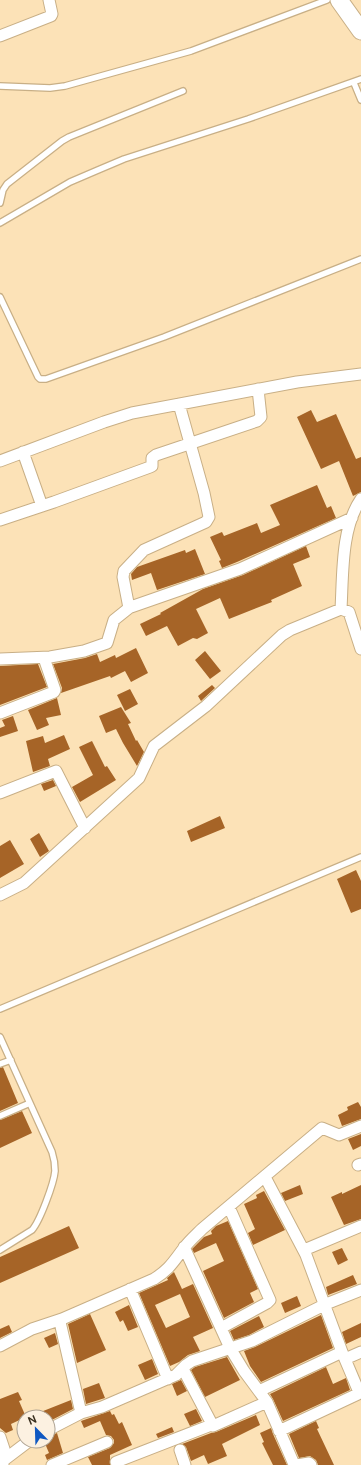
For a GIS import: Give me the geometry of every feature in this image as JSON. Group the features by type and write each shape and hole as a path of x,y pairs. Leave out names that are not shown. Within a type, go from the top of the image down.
{"main road":[{"path":"339,0 359,24"}],"street":[{"path":"0,36 51,16 52,14 49,0"},
{"path":"0,461 118,417 297,382 361,374"},
{"path":"0,520 150,468 152,466 152,458 154,456 259,420 261,417 258,389"},
{"path":"128,608 123,577 124,572 144,550 206,522 209,517 179,404"},
{"path":"23,452 42,506"},
{"path":"341,609 343,562 347,533 361,499"},
{"path":"0,659 44,658 84,651 107,642 114,619 128,608 240,570 352,518"},
{"path":"0,895 24,884 85,828 139,778 154,746 206,706 282,635 290,630 341,609 349,612 361,649"},
{"path":"0,713 54,692 55,690 44,658"},
{"path":"0,793 56,772 85,828"},
{"path":"0,1346 32,1329 62,1319 163,1273 171,1266 184,1247 202,1229 322,1128 339,1135 361,1126"},
{"path":"265,1177 304,1250 326,1304 358,1392 357,1395 279,1430"},
{"path":"221,1328 270,1300 229,1207"},
{"path":"304,1250 361,1226"},
{"path":"184,1247 230,1348 244,1371 267,1402 294,1463 309,1463 310,1465"},
{"path":"130,1289 168,1379"},
{"path":"56,1426 81,1413 96,1409 168,1379 178,1374 192,1361 260,1338 326,1304 361,1290"},
{"path":"62,1319 60,1322 81,1413"},
{"path":"259,1391 344,1356 361,1352"},
{"path":"183,1369 213,1426 217,1426 267,1402"},
{"path":"116,1462 211,1424"},
{"path":"0,1438 4,1450 3,1462"},
{"path":"52,1465 107,1442"},
{"path":"3,1462 19,1449"},
{"path":"180,1450 185,1465"}],"lane":[{"path":"0,86 50,88 65,86 191,51 327,0"},
{"path":"0,224 70,182 104,167 361,80"},
{"path":"354,83 361,100"},
{"path":"0,203 1,188 62,141 89,128 183,91"},
{"path":"0,297 38,376 46,380 164,337 361,259"},
{"path":"0,1009 361,857"},
{"path":"0,1037 52,1152 55,1172 40,1218 32,1230 0,1250"},
{"path":"0,1064 11,1060"},
{"path":"0,1116 30,1103"}],"building":[{"path":"311,410 317,422 336,414 356,459 361,457 361,492 353,496 339,461 321,469 297,417"},
{"path":"317,485 327,508 331,506 336,518 222,568 219,561 221,560 210,537 222,532 224,536 257,523 261,533 280,525 270,505"},
{"path":"306,546 310,557 293,564 302,586 271,600 272,602 229,619 220,598 196,609 208,633 197,639 193,638 178,646 167,626 146,636 140,624 161,614 160,613 203,589 243,575"},
{"path":"195,549 205,574 157,590 151,573 132,580 131,574 137,567 185,550 186,553"},
{"path":"136,648 148,673 131,682 125,671 111,678 110,676 61,693 62,688 53,664 85,658 97,654 100,662 115,655 116,658"},
{"path":"205,651 221,671 210,679 195,660"},
{"path":"38,664 47,687 0,705 0,666"},
{"path":"212,685 215,688 201,701 198,696"},
{"path":"130,689 138,704 125,711 117,695"},
{"path":"57,698 61,715 46,718 49,725 37,730 28,710"},
{"path":"121,707 131,723 128,724 136,741 137,740 144,752 137,766 116,729 106,733 99,716"},
{"path":"13,716 18,731 0,737 0,728 5,726 2,720"},
{"path":"64,735 70,749 48,759 50,766 33,772 26,741 43,736 45,743"},
{"path":"92,741 105,767 107,766 116,780 80,802 72,787 93,775 79,747"},
{"path":"53,780 56,786 44,791 41,784"},
{"path":"220,816 225,828 191,842 187,831"},
{"path":"39,833 49,851 40,857 30,839"},
{"path":"10,840 24,864 0,878 0,846"},
{"path":"356,870 361,881 361,909 351,913 337,879"},
{"path":"3,1067 18,1103 0,1111 0,1068"},
{"path":"358,1102 361,1107 361,1119 342,1126 338,1115 348,1110 347,1107"},
{"path":"22,1111 32,1133 0,1148 0,1120"},
{"path":"361,1134 361,1146 353,1150 348,1139"},
{"path":"300,1185 303,1194 285,1201 281,1193"},
{"path":"361,1185 361,1219 344,1225 331,1197 342,1192 342,1194"},
{"path":"264,1191 285,1230 253,1245 248,1233 255,1229 244,1204 257,1198 256,1195"},
{"path":"228,1221 258,1289 250,1293 254,1302 224,1318 203,1271 224,1261 216,1243 194,1253 192,1249 204,1237 212,1234 211,1231 216,1226"},
{"path":"69,1226 79,1248 0,1283 0,1257"},
{"path":"342,1248 348,1260 338,1265 332,1252"},
{"path":"174,1272 182,1289 193,1284 213,1328 193,1337 200,1351 188,1355 179,1362 170,1366 139,1293 168,1280 167,1278","holes":["180,1294 190,1317 166,1328 155,1305"]},
{"path":"353,1275 357,1284 328,1295 326,1287"},
{"path":"297,1296 301,1306 285,1313 281,1303"},
{"path":"129,1305 138,1327 128,1331 123,1320 120,1322 115,1312"},
{"path":"90,1314 106,1350 77,1363 68,1324"},
{"path":"321,1315 333,1348 261,1382 250,1366 244,1351"},
{"path":"259,1316 264,1327 249,1335 234,1340 230,1331"},
{"path":"361,1323 361,1337 346,1344 342,1332"},
{"path":"9,1325 12,1332 0,1338 0,1329"},
{"path":"55,1333 58,1344 49,1348 44,1338"},
{"path":"227,1357 240,1380 205,1397 191,1370 195,1367"},
{"path":"152,1359 158,1374 145,1380 138,1365"},
{"path":"326,1367 333,1384 346,1378 350,1390 283,1421 270,1394"},
{"path":"181,1380 187,1391 177,1396 172,1384"},
{"path":"99,1383 105,1398 86,1404 83,1389"},
{"path":"18,1392 22,1400 19,1401 22,1409 16,1409 16,1422 11,1424 13,1430 6,1433 0,1428 0,1399"},
{"path":"71,1400 73,1409 56,1418 56,1409 48,1409"},
{"path":"196,1409 202,1421 190,1426 184,1414"},
{"path":"110,1411 112,1415 114,1414 119,1424 122,1422 132,1445 110,1455 110,1465 92,1465 88,1457 110,1448 114,1443 114,1440 111,1436 106,1435 100,1421 84,1428 81,1421"},
{"path":"256,1415 260,1425 222,1444 227,1456 208,1464 204,1455 191,1461 186,1447 182,1444 216,1432"},
{"path":"316,1421 319,1428 317,1429 334,1465 318,1465 316,1460 310,1456 299,1458 289,1434"},
{"path":"172,1427 174,1432 158,1438 156,1434"},
{"path":"271,1428 287,1465 273,1465 262,1443 264,1442 260,1433"},
{"path":"56,1433 63,1453 47,1460 45,1455 49,1453 47,1449 56,1449"}]}
